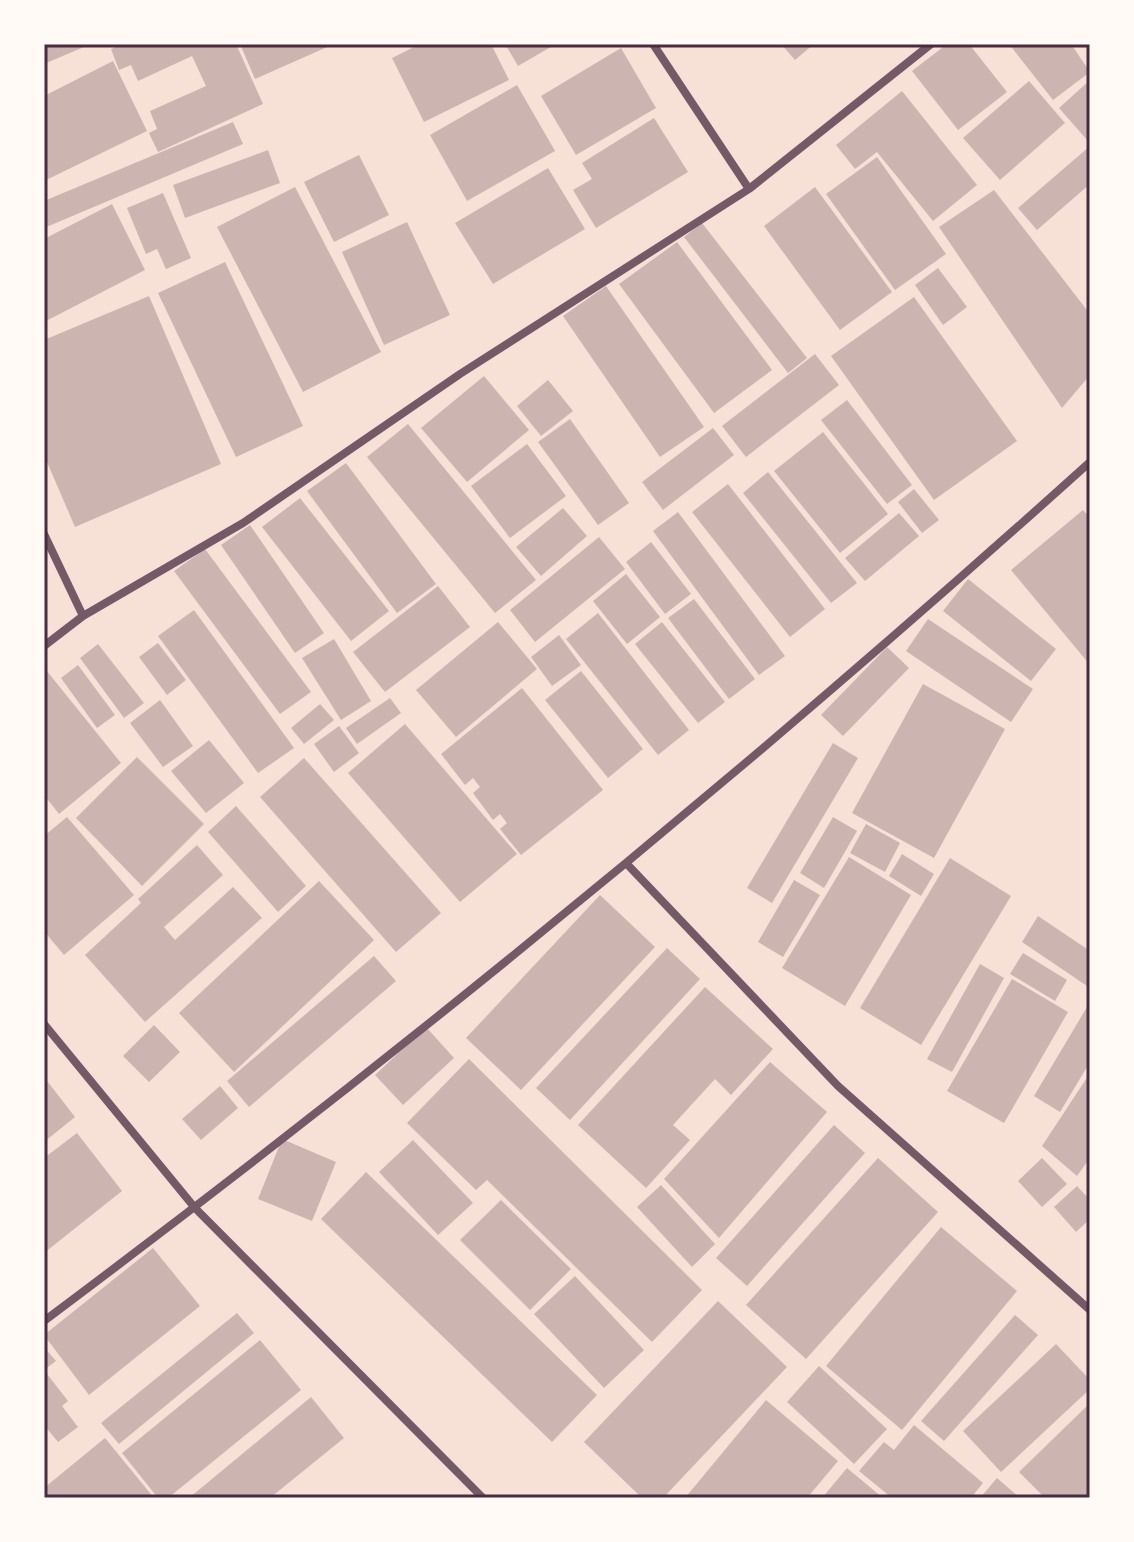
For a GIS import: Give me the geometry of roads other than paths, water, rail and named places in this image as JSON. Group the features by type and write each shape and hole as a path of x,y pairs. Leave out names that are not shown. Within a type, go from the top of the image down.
{"street":[{"path":"653,44 749,189"},
{"path":"44,646 83,616 243,523 460,374 749,189 931,44"},
{"path":"44,1321 195,1208 626,863 1090,462"},
{"path":"44,534 83,616"},
{"path":"626,863 838,1086 1090,1310"},
{"path":"44,1024 195,1208 483,1498"}]}
